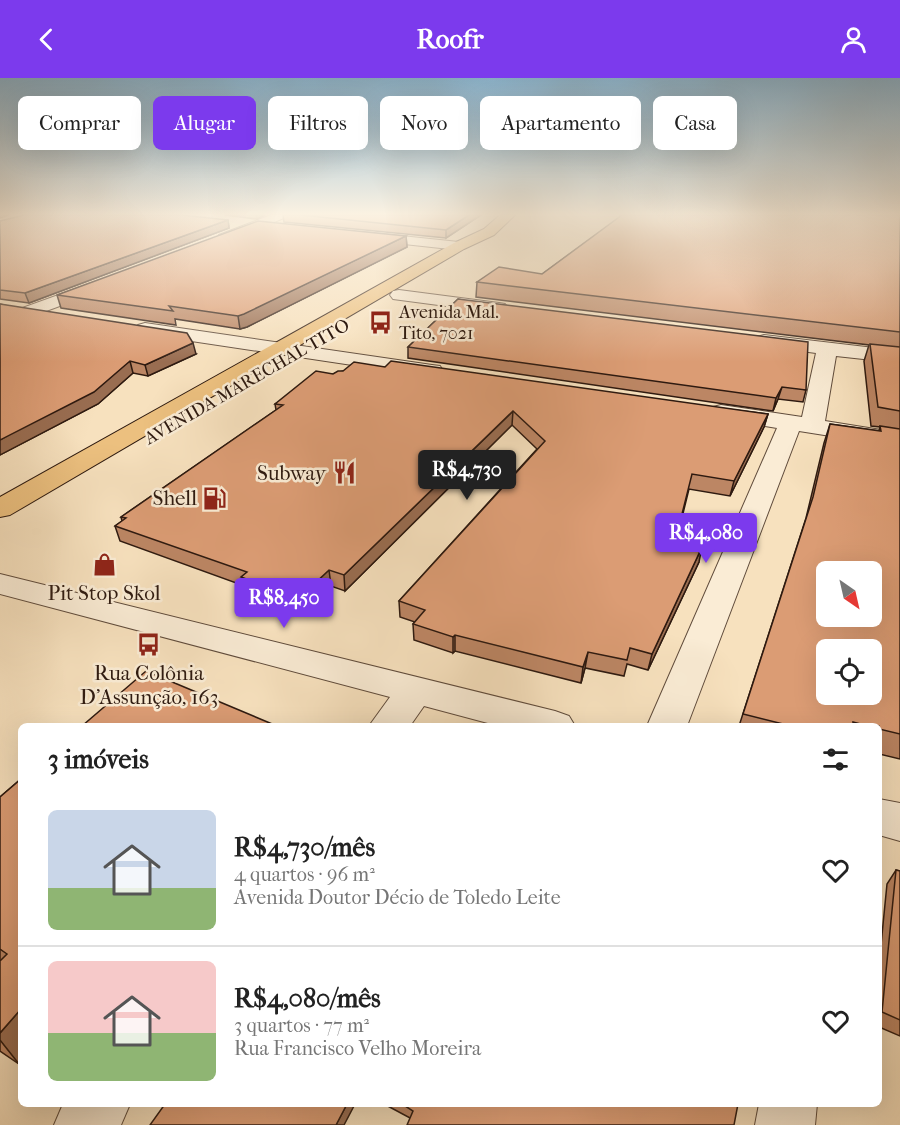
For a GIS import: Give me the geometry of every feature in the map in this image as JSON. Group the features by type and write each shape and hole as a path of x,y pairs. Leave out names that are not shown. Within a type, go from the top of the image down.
{"main road":[{"name":"AVENIDA MARECHAL TITO","path":"0,509 399,295 436,264"},
{"name":"AVENIDA MARECHAL TITO","path":"0,529 291,351 444,264"}],"street":[{"path":"0,322 118,278"},
{"path":"399,295 518,310"},
{"path":"0,306 67,316"},
{"path":"124,326 452,374"},
{"path":"744,339 900,357"},
{"path":"668,723 801,423 827,349"},
{"path":"698,408 900,440"},
{"path":"0,584 543,723"},
{"path":"391,723 416,690"},
{"path":"882,818 900,822"},
{"path":"84,1125 99,1107"},
{"path":"785,1125 788,1107"}],"building":[{"path":"0,264 106,264 25,293 0,290"},
{"path":"142,264 348,264 238,316 169,306 173,311 57,295"},
{"path":"556,264 900,264 900,332 477,282 499,267 542,274"},
{"path":"458,299 808,342 806,390 782,387 776,398 408,347"},
{"path":"0,304 187,333 193,343 145,365 130,361 94,392 0,440"},
{"path":"870,344 900,347 900,411 878,407"},
{"path":"391,361 768,414 734,481 692,474 675,542 702,547 652,654 630,648 627,660 588,652 583,667 455,635 453,637 413,624 425,610 399,601 545,441 513,411 344,575 329,570 299,598 241,577 247,572 115,526 126,518 121,517 283,405 275,404 316,371 333,374 343,371 354,362 385,367"},
{"path":"830,424 881,431 880,426 900,429 900,734 882,730 882,723 779,723 743,714 813,497"},
{"path":"146,671 270,723 85,723"},
{"path":"18,782 18,1012 0,1033 0,961 7,954 0,949 0,797"},
{"path":"896,870 900,871 900,1020 882,1012"},
{"path":"163,1107 345,1107 336,1125 150,1125"},
{"path":"407,1107 737,1107 734,1125 407,1125 413,1111"}],"place":[{"name":"Avenida Mal. Tito, 7021","path":"381,322"},
{"name":"Subway","path":"344,473"},
{"name":"Shell","path":"215,498"},
{"name":"Pit Stop Skol","path":"104,565"},
{"name":"Rua Colônia D'Assunção, 163","path":"149,645"}]}
